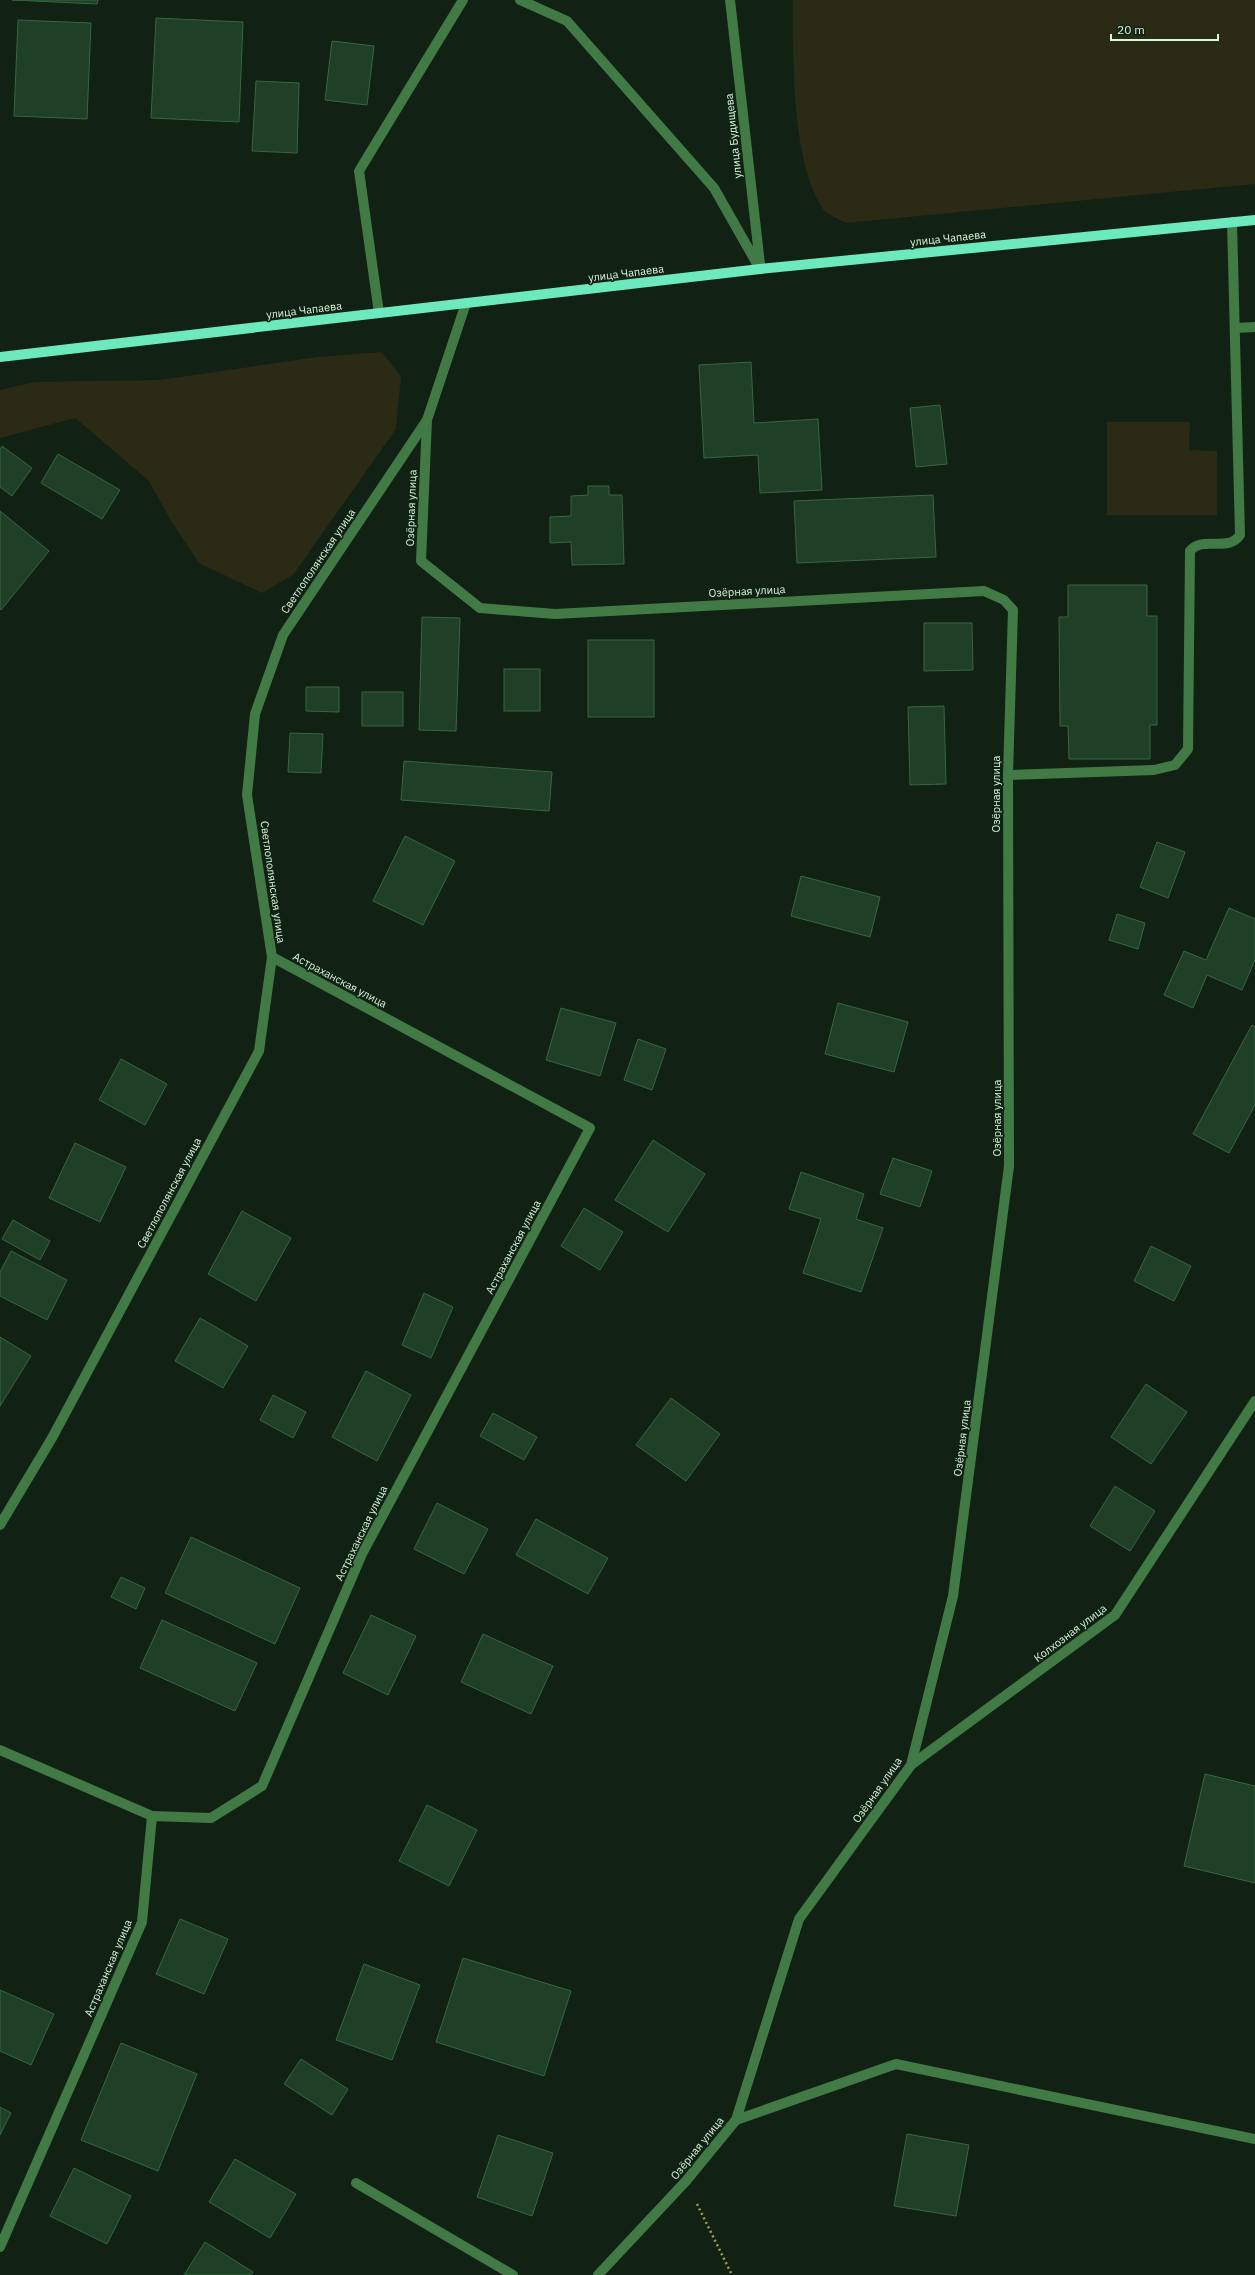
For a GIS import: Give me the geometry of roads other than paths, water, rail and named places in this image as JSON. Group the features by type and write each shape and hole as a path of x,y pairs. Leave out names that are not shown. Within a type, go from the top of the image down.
{"main road":[{"name":"улица Чапаева","path":"0,357 760,269 1255,220"}],"street":[{"path":"378,314 359,171 464,0"},
{"path":"520,0 567,21 714,188 760,269"},
{"name":"улица Будищева","path":"730,0 760,269"},
{"path":"1008,775 1154,770 1175,765 1188,749 1190,552 1195,546 1201,544 1229,544 1236,541 1240,535 1232,222"},
{"name":"Светлополянская улица","path":"0,1525 52,1438 259,1051 272,958 247,795 255,714 283,635 427,420 466,303"},
{"path":"1235,328 1255,327"},
{"name":"Озёрная улица","path":"427,420 421,561 480,608 555,614 984,591 1004,600 1013,610 1008,775 1009,1166 954,1596 912,1765 799,1919 736,2120 686,2181 598,2275"},
{"name":"Астраханская улица","path":"0,2247 142,1922 152,1816 211,1818 262,1786 362,1554 590,1128 272,958"},
{"name":"Колхозная улица","path":"912,1765 1115,1615 1255,1401"},
{"path":"0,1750 152,1816"},
{"path":"736,2120 896,2064 1255,2139"},
{"path":"356,2183 513,2275"}]}
